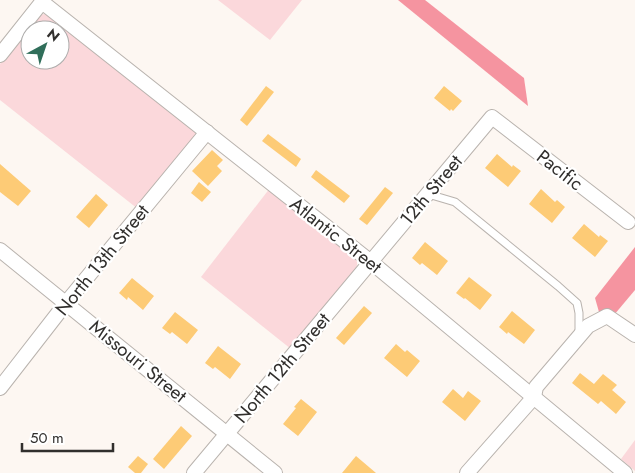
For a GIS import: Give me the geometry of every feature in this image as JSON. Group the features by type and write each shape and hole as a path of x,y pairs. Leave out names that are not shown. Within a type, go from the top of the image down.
{"street":[{"name":"Atlantic Street","path":"0,55 42,2 371,262 625,473"},
{"name":"12th Street","path":"371,262 492,117"},
{"name":"Pacific","path":"492,117 628,222"},
{"name":"North 13th Street","path":"0,388 66,303 207,132"},
{"name":"Missouri Street","path":"0,250 275,473"},
{"name":"North 12th Street","path":"194,473 371,262"},
{"path":"468,473 534,397 536,387 588,326 607,316 635,335"}],"lane":[{"path":"428,194 454,202 481,222 577,303 579,313 578,338"}],"shaded area":[{"path":"218,0 302,0 270,40"},
{"path":"398,0 425,0 524,78 528,106"},
{"path":"44,14 54,16 59,20 35,20 38,16"},
{"path":"70,29 198,130 197,137 138,209 0,100 0,64 20,39 20,70 70,70"},
{"path":"270,188 357,259 355,272 291,349 201,277"},
{"path":"635,247 635,290 614,315 599,312 595,298"},
{"path":"635,440 635,471 621,459"}],"building":[{"path":"266,86 274,92 247,126 240,120"},
{"path":"444,86 462,101 453,111 451,109 450,111 434,98"},
{"path":"268,134 301,159 296,167 262,141"},
{"path":"212,150 223,160 217,166 222,171 208,186 192,171"},
{"path":"497,154 512,167 513,165 521,171 508,187 485,168"},
{"path":"0,164 31,191 18,206 0,192"},
{"path":"316,170 350,196 344,203 311,177"},
{"path":"199,182 211,192 202,202 191,193"},
{"path":"385,187 393,193 367,225 359,219"},
{"path":"541,189 555,202 557,200 565,207 552,223 529,204"},
{"path":"96,194 108,205 89,228 76,217"},
{"path":"584,224 599,237 600,235 608,241 595,257 572,238"},
{"path":"425,242 448,261 437,275 412,258"},
{"path":"469,277 492,295 480,310 456,293"},
{"path":"132,278 154,296 143,310 128,297 127,300 119,293"},
{"path":"364,306 372,313 344,345 336,338"},
{"path":"512,311 535,330 524,344 499,327"},
{"path":"175,312 198,330 187,344 172,332 170,334 162,328"},
{"path":"396,344 420,361 407,377 384,358"},
{"path":"218,346 241,364 230,379 215,367 213,369 205,363"},
{"path":"580,373 594,384 603,374 617,385 612,390 626,402 616,414 601,401 598,404 572,383"},
{"path":"453,389 463,398 468,391 481,401 465,421 442,402"},
{"path":"301,399 317,412 298,436 283,424"},
{"path":"181,426 192,436 164,469 153,459"},
{"path":"138,456 148,464 141,473 135,473 128,467"},
{"path":"356,456 376,473 342,473"}]}
